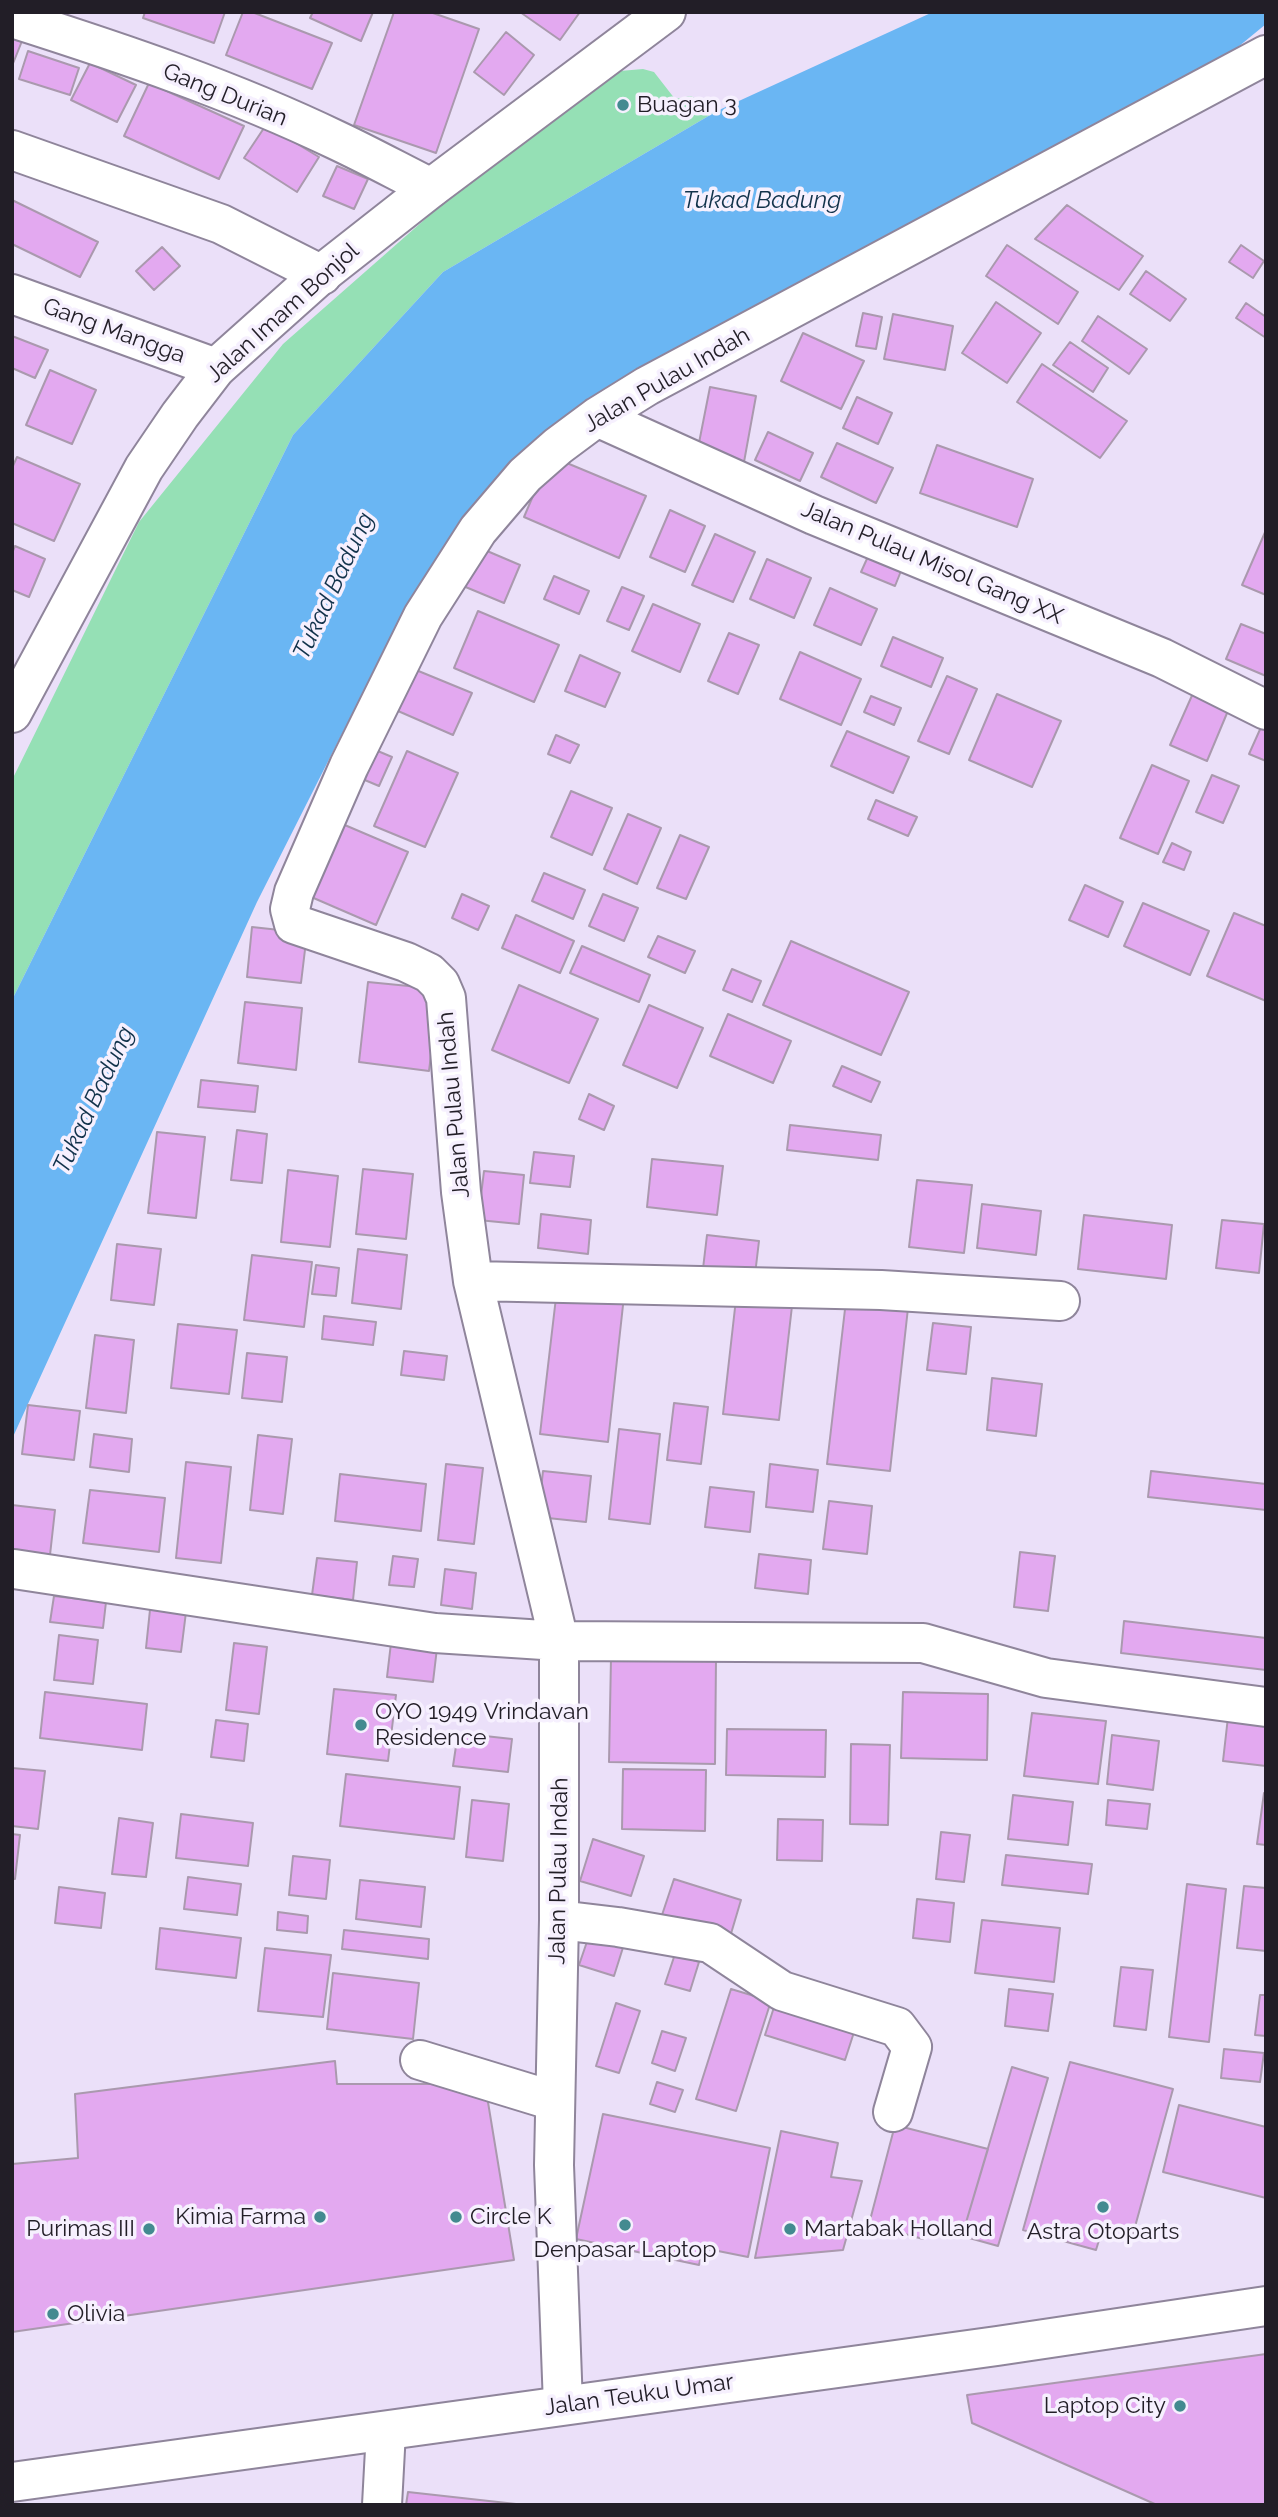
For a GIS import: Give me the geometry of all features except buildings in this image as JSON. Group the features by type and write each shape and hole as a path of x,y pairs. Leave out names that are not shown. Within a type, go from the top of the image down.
{"main road":[{"name":"Jalan Imam Bonjol","path":"12,713 144,468 216,368 322,275 431,188 666,12"},
{"name":"Gang Durian","path":"12,18 94,44 222,91 334,139 431,188"},
{"name":"Jalan Pulau Indah","path":"563,2405 556,2246 554,2101 559,1920 559,1641 474,1281 461,1192 446,998 440,984 429,973 406,962 294,924 290,909 294,892 349,766 423,616 478,530 525,475 558,446 597,417 647,386 1266,55"},
{"path":"12,150 221,225 322,275"},
{"name":"Gang Mangga","path":"12,294 216,368"},
{"name":"Jalan Pulau Misol Gang XX","path":"597,417 814,515 1162,658 1266,710"},
{"path":"474,1281 881,1290 1060,1301"},
{"path":"14,1569 435,1633 559,1641 923,1643 1046,1678 1266,1707"},
{"path":"559,1920 710,1943 782,1991 897,2027 912,2047 893,2112"},
{"path":"420,2060 554,2101"},
{"name":"Jalan Teuku Umar","path":"12,2482 983,2348 1266,2306"},
{"path":"382,2505 386,2431"}],"green space":[{"path":"643,69 654,72 675,99 691,96 717,111 443,272 293,435 12,1000 12,780 139,522 283,344 514,141 573,98 620,71"}],"water":[{"name":"Tukad Badung","path":"933,12 1266,12 1266,24 1193,84 759,317 638,369 536,456 468,530 357,704 257,902 12,1439 12,1000 293,435 443,272 717,111"}],"place":[{"name":"Buagan 3","path":"623,105"},
{"name":"OYO 1949 Vrindavan Residence","path":"361,1725"},
{"name":"Astra Otoparts","path":"1103,2207"},
{"name":"Kimia Farma","path":"320,2217"},
{"name":"Circle K","path":"456,2217"},
{"name":"Denpasar Laptop","path":"625,2225"},
{"name":"Purimas III","path":"149,2229"},
{"name":"Martabak Holland","path":"790,2229"},
{"name":"Olivia","path":"53,2314"},
{"name":"Laptop City","path":"1180,2406"}]}
